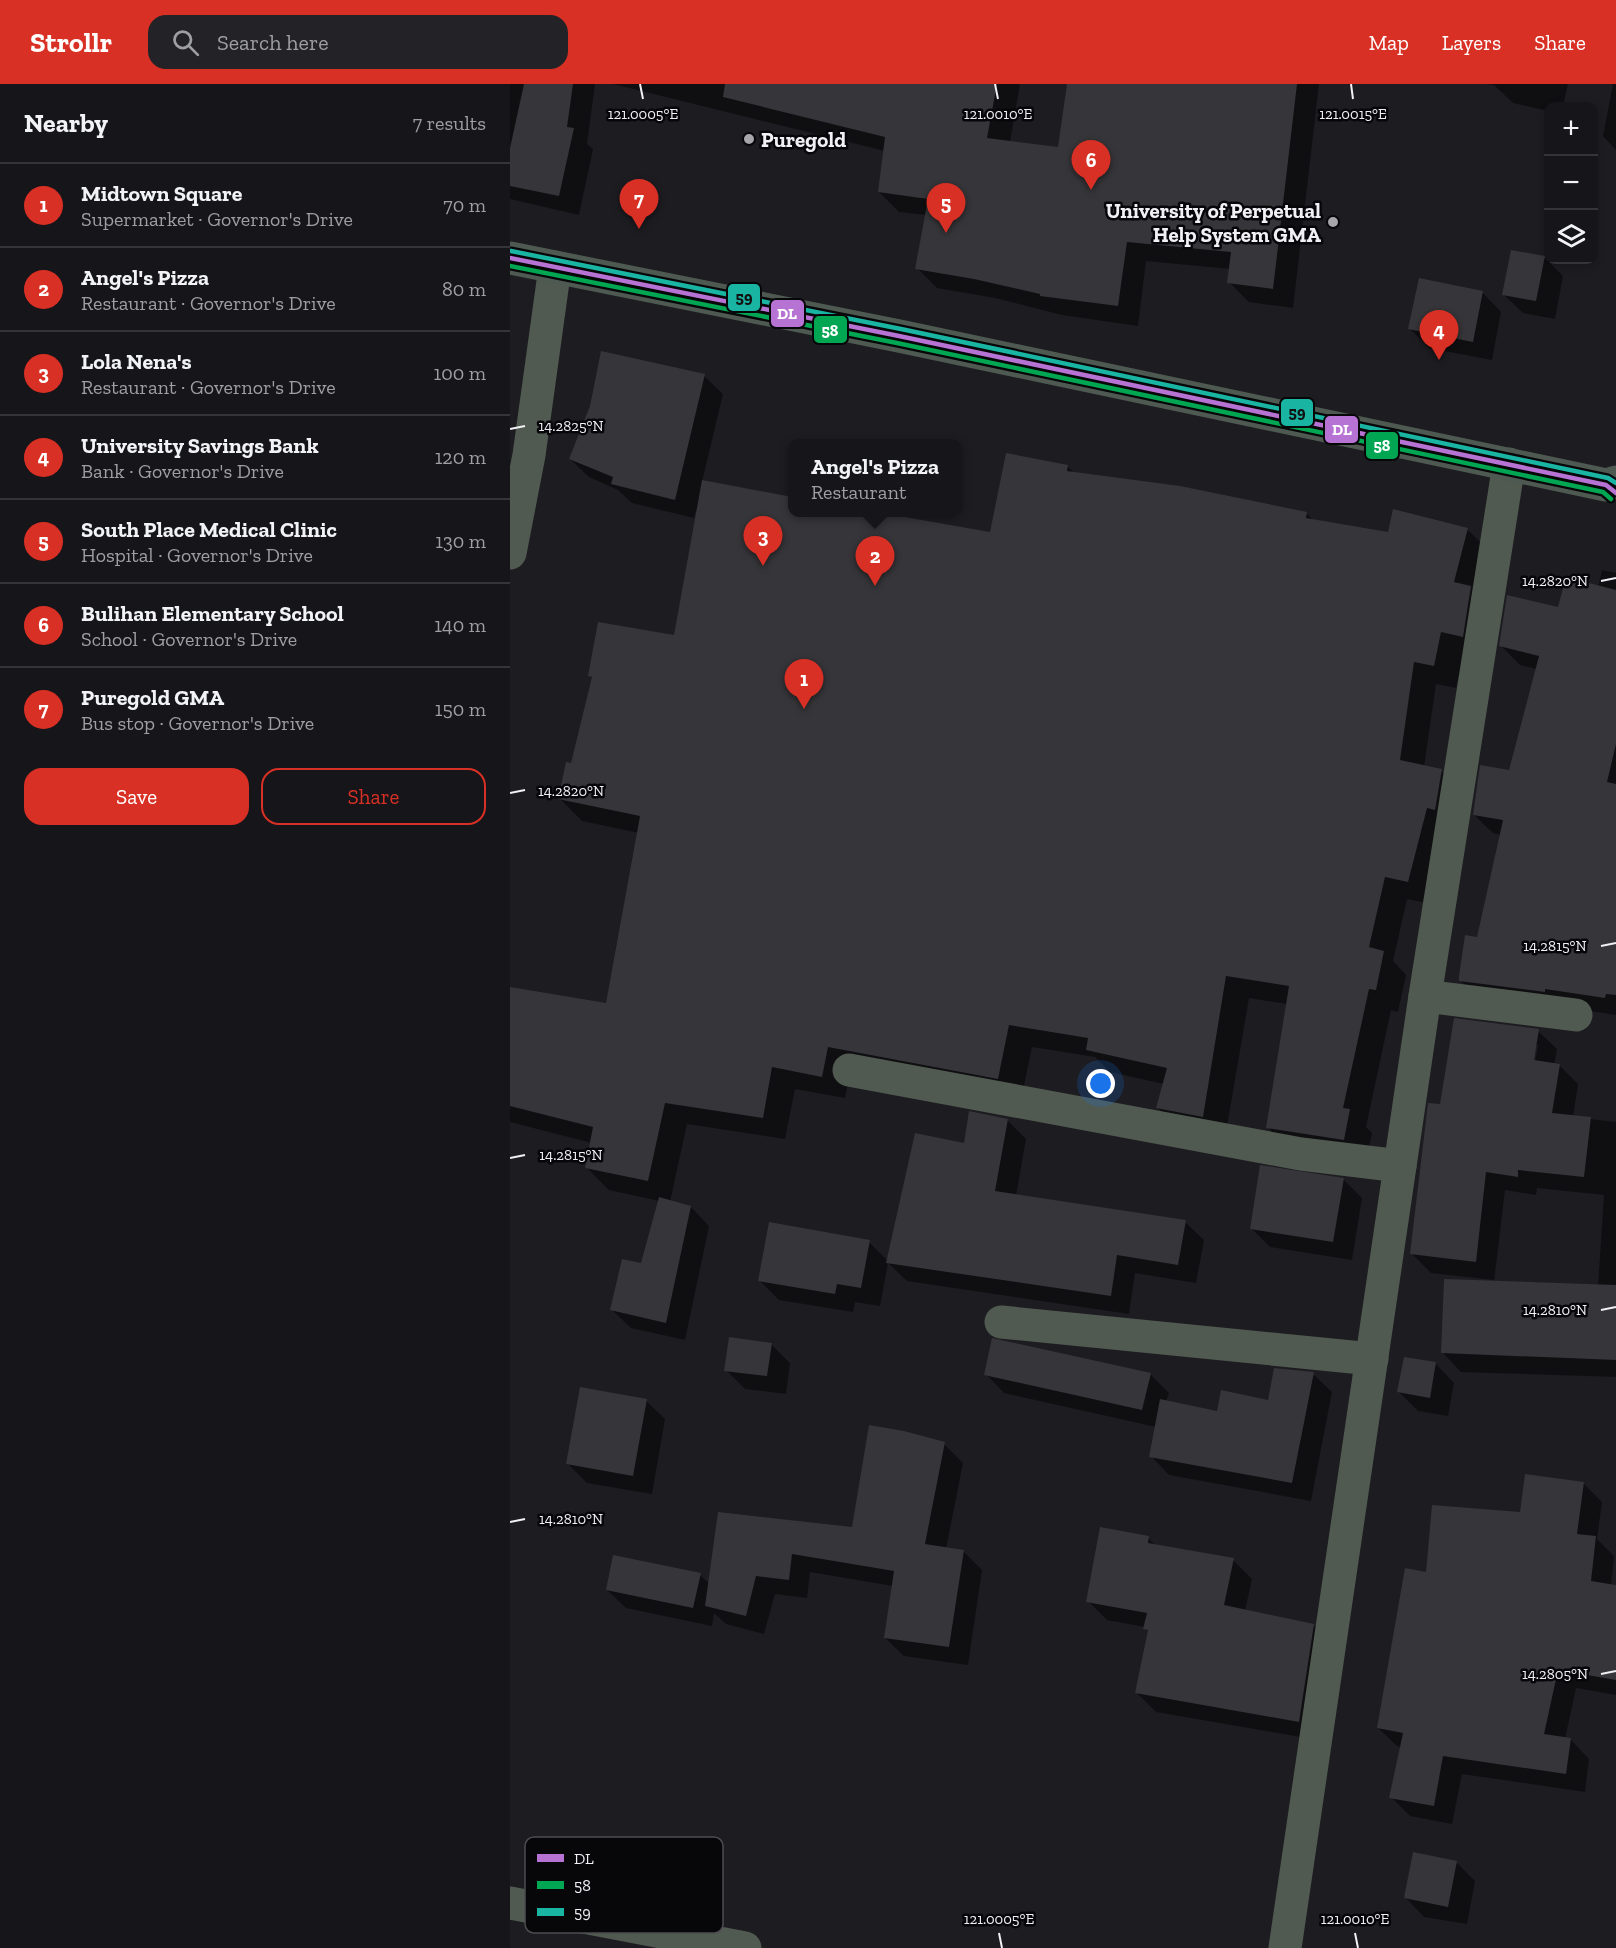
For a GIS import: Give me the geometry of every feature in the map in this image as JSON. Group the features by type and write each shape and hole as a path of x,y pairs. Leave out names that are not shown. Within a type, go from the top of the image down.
{"highway":[{"path":"510,258 898,336 1613,486"}],"street":[{"path":"510,553 529,455 555,267"},
{"path":"1285,1948 1425,996 1509,464"},
{"path":"1425,996 1576,1014"},
{"path":"849,1070 1301,1154 1400,1166"},
{"path":"1001,1322 1372,1359"},
{"path":"510,1903 525,1908"},
{"path":"599,1935 745,1948"}],"building":[{"path":"524,84 573,84 567,127 574,128 559,196 510,186 510,148"},
{"path":"725,84 997,84 987,138 1058,147 1067,84 1297,84 1273,289 1227,283 1231,252 1127,242 1118,306 1040,296 1040,294 974,279 915,269 928,199 878,192 885,137 723,97"},
{"path":"1511,250 1544,256 1536,301 1502,295"},
{"path":"1419,278 1483,291 1473,342 1408,329"},
{"path":"601,351 705,374 675,500 611,484 613,477 569,459 590,406"},
{"path":"1006,453 1068,465 1067,471 1180,486 1307,512 1306,518 1388,532 1393,509 1468,528 1454,582 1471,586 1463,637 1441,632 1434,666 1414,662 1400,760 1442,769 1435,810 1427,808 1408,882 1385,877 1369,947 1384,951 1376,990 1369,989 1343,1108 1350,1109 1344,1140 1266,1128 1289,986 1226,976 1203,1117 1156,1108 1167,1068 1086,1050 1088,1038 1009,1025 998,1079 828,1047 822,1077 772,1067 763,1118 665,1103 648,1181 585,1168 593,1127 510,1106 510,987 606,1003 640,816 558,799 566,762 571,763 592,677 588,676 598,622 674,635 702,480 788,496 788,517 905,517 990,532"},
{"path":"1566,577 1616,590 1616,744 1607,782 1616,784 1616,995 1606,994 1605,998 1545,989 1545,992 1459,981 1465,935 1477,937 1503,820 1473,815 1480,765 1509,770 1539,656 1499,646 1507,595 1558,607"},
{"path":"1454,1018 1539,1029 1534,1060 1560,1064 1552,1113 1591,1117 1584,1177 1518,1170 1518,1177 1486,1172 1476,1262 1410,1254 1428,1103 1440,1104"},
{"path":"969,1111 1008,1119 995,1191 1186,1220 1178,1265 1117,1255 1111,1296 886,1263 915,1133 964,1143"},
{"path":"1260,1165 1344,1178 1333,1242 1250,1229"},
{"path":"659,1197 691,1206 666,1323 610,1310 622,1259 641,1263"},
{"path":"769,1222 870,1240 861,1288 837,1284 835,1294 758,1281"},
{"path":"1444,1279 1616,1285 1616,1360 1441,1353"},
{"path":"729,1337 772,1343 767,1376 724,1371"},
{"path":"992,1338 1151,1373 1142,1410 984,1375"},
{"path":"1404,1357 1436,1362 1430,1398 1397,1392"},
{"path":"1274,1368 1314,1372 1292,1483 1149,1457 1160,1399 1217,1411 1221,1390 1268,1400"},
{"path":"580,1387 647,1399 633,1476 566,1464"},
{"path":"869,1425 945,1442 925,1544 964,1550 949,1647 884,1638 894,1571 792,1554 789,1580 756,1576 746,1616 705,1606 718,1512 852,1527"},
{"path":"1525,1474 1584,1482 1577,1534 1596,1536 1591,1581 1616,1585 1616,1680 1558,1670 1544,1734 1571,1738 1566,1774 1443,1756 1434,1806 1389,1798 1403,1733 1377,1728 1405,1568 1426,1572 1432,1505 1520,1512"},
{"path":"1100,1527 1149,1536 1148,1543 1234,1558 1224,1605 1314,1624 1299,1722 1135,1693 1148,1630 1143,1629 1147,1613 1086,1602"},
{"path":"613,1555 701,1573 693,1608 606,1590"},
{"path":"1413,1852 1457,1861 1448,1907 1404,1898"}],"transit line":[{"name":"59","path":"511,251 901,329 1608,478 1616,483"},
{"name":"DL","path":"510,258 899,336 1606,485 1616,493"},
{"name":"58","path":"510,266 897,343 1603,492 1611,499"}],"place":[{"name":"Puregold","path":"749,139"},
{"name":"Bulihan Elementary School","path":"1091,190"},
{"name":"University of Perpetual Help System GMA","path":"1333,222"},
{"name":"Puregold GMA","path":"639,229"},
{"name":"South Place Medical Clinic","path":"946,233"},
{"name":"University Savings Bank","path":"1439,360"},
{"name":"Lola Nena's","path":"763,566"},
{"name":"Angel's Pizza","path":"875,586"},
{"name":"Midtown Square","path":"804,709"}]}
